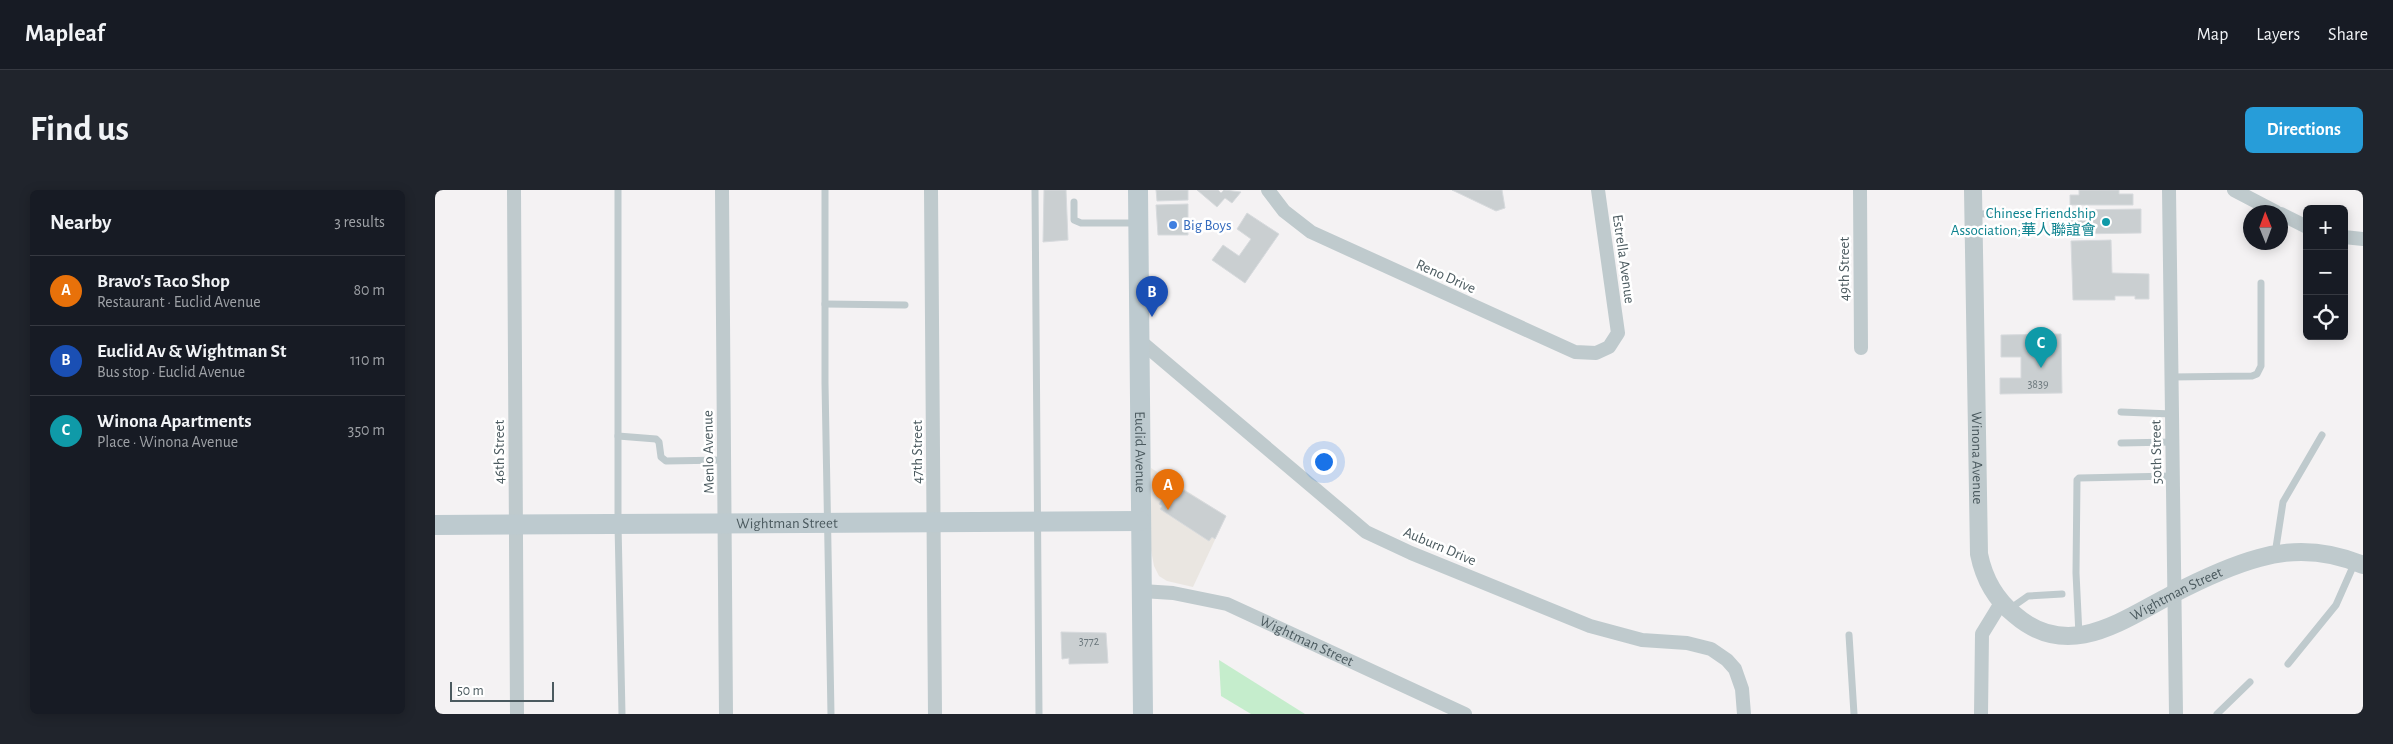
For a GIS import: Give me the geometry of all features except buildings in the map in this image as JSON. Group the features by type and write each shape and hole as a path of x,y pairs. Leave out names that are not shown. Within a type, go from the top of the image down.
{"main road":[{"name":"Euclid Avenue","path":"1138,190 1143,714"},
{"name":"Wightman Street","path":"435,525 1140,521"}],"street":[{"name":"46th Street","path":"513,190 517,714"},
{"name":"Menlo Avenue","path":"722,190 726,714"},
{"name":"47th Street","path":"931,190 935,714"},
{"name":"Reno Drive","path":"1268,190 1283,211 1311,232 1575,352 1588,354 1603,351 1609,347 1618,333"},
{"name":"Estrella Avenue","path":"1598,190 1618,333"},
{"name":"49th Street","path":"1860,190 1861,348"},
{"name":"Winona Avenue","path":"1973,190 1979,543 1985,577 2005,606"},
{"name":"50th Street","path":"2169,190 2176,714"},
{"path":"2234,190 2263,205"},
{"path":"2288,218 2303,225"},
{"path":"2348,237 2363,239"},
{"name":"Auburn Drive","path":"1139,340 1366,532 1411,553 1590,626 1642,640 1687,644 1711,649 1727,660 1735,669 1743,689 1744,714"},
{"name":"Wightman Street","path":"2005,606 2029,625 2041,630 2053,634 2079,636 2102,631 2174,593 2244,562 2291,552 2323,553 2359,563"},
{"name":"Wightman Street","path":"1142,591 1173,593 1227,604 1465,714"},
{"path":"1981,714 1982,634 2005,606"}],"lane":[{"path":"618,190 619,524 622,714"},
{"path":"825,190 831,714"},
{"path":"1035,190 1039,714"},
{"path":"1074,202 1074,220 1081,223 1139,223"},
{"path":"1974,214 2055,213"},
{"path":"2171,376 2252,376 2257,374 2261,366 2261,282"},
{"path":"825,304 905,305"},
{"path":"2121,412 2172,414"},
{"path":"2275,554 2283,502 2322,435"},
{"path":"619,436 656,439 659,442 661,457 665,460 724,460"},
{"path":"2121,443 2172,442"},
{"path":"2079,636 2076,563 2077,480 2079,478 2173,476"},
{"path":"2288,664 2336,604 2359,563"},
{"path":"2005,606 2028,596 2062,594"},
{"path":"1849,635 1854,714"},
{"path":"2217,714 2251,682"}],"shaded area":[{"path":"1151,468 1226,516 1193,587 1167,581 1159,576 1154,566 1151,550"}],"green space":[{"path":"1219,660 1305,714 1251,714 1221,696"}],"place":[{"name":"Chinese Friendship Association;華人聯誼會","path":"2106,222"},
{"name":"Big Boys","path":"1173,225"},
{"name":"Euclid Av & Wightman St","path":"1152,317"},
{"name":"Winona Apartments","path":"2041,368"},
{"name":"Bravo's Taco Shop","path":"1168,510"}]}
